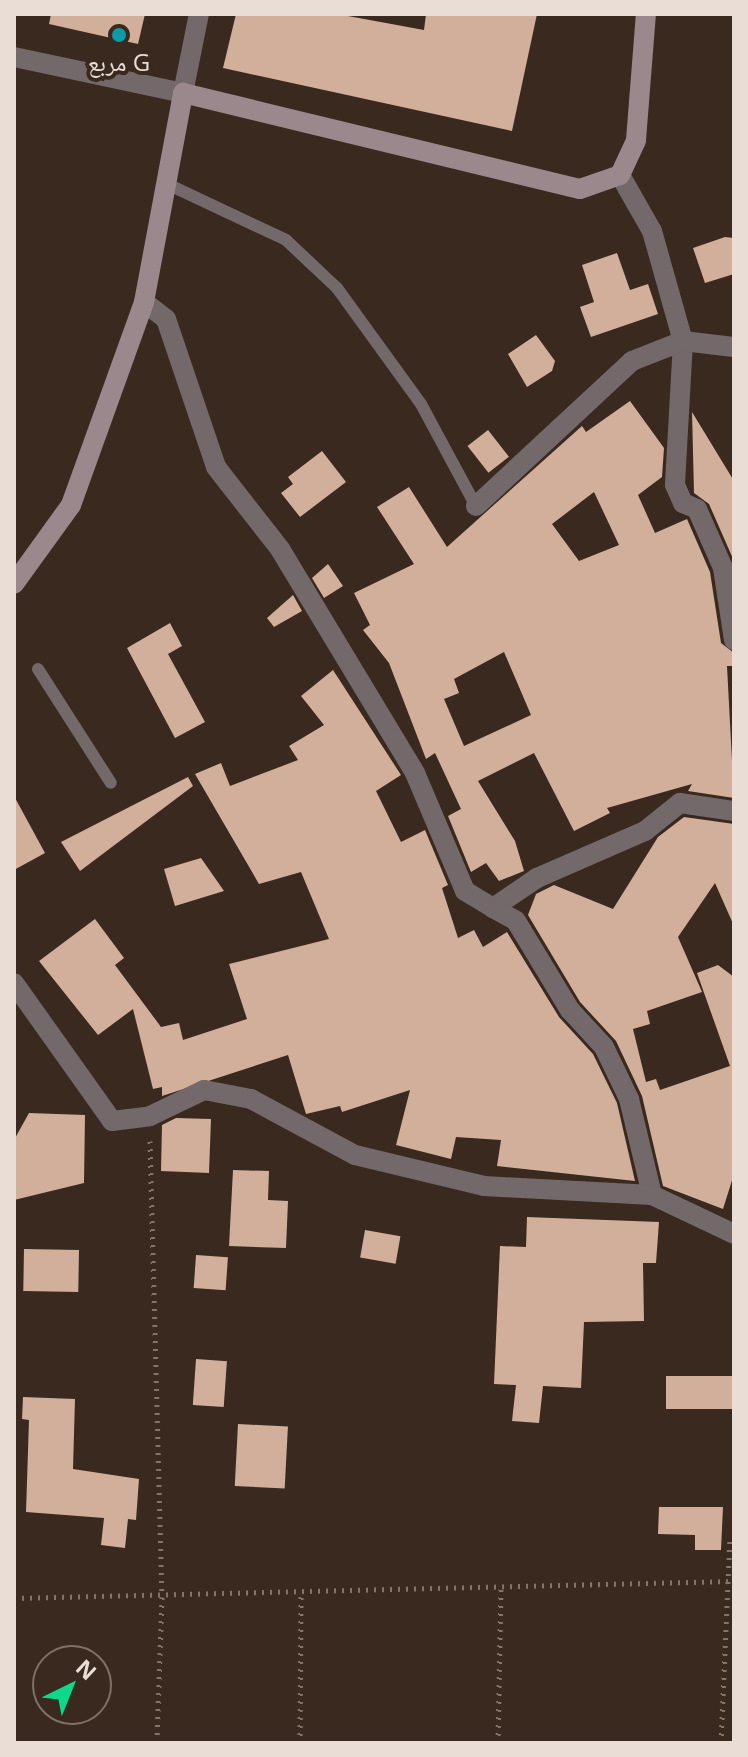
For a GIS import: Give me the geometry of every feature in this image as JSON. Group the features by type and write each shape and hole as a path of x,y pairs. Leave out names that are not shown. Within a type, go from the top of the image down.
{"street":[{"path":"14,584 71,505 144,302 163,182 199,14"},
{"path":"14,57 183,93 580,189 620,175 636,140 646,14"},
{"path":"14,66 183,93"},
{"path":"620,175 652,231 683,341 675,485 683,503 697,509 723,568 734,640"},
{"path":"144,302 166,319 216,467 280,549 415,773 465,891 516,921 570,1010 604,1047 629,1099 652,1195"},
{"path":"476,506 632,361 683,341 734,347"},
{"path":"493,908 537,878 645,831 680,803 734,811"},
{"path":"14,983 112,1121 150,1116 204,1090 251,1099 355,1155 484,1186 652,1195 734,1234"}],"lane":[{"path":"163,182 286,240 337,288 421,404 476,506"},
{"path":"38,669 111,783"}],"path":[{"path":"150,1116 162,1597 157,1743"},
{"path":"721,1743 732,1581 730,1537"},
{"path":"14,1598 162,1597 732,1581"},
{"path":"498,1743 501,1588"},
{"path":"300,1743 301,1593"}],"building":[{"name":"مربع G","path":"51,14 145,14 138,44 49,24"},
{"path":"236,14 337,14 424,30 426,14 537,14 512,131 223,68"},
{"path":"725,237 734,238 734,274 705,283 693,248"},
{"path":"617,253 630,290 648,284 658,314 591,337 580,307 594,302 582,265"},
{"path":"536,335 555,361 552,371 527,387 508,354"},
{"path":"630,401 664,448 662,477 638,495 655,533 687,519 710,572 721,643 734,653 734,666 727,666 734,798 688,791 692,784 607,808 610,813 574,831 534,753 478,781 515,841 524,871 499,881 486,863 471,872 448,816 461,809 435,753 426,759 389,663 363,630 370,625 354,593 414,564 377,507 409,487 447,547 582,426 586,432","holes":["594,492 619,545 579,561 552,524","504,652 531,715 464,746 444,699 459,693 454,679"]},
{"path":"692,412 734,481 734,561 709,504 694,493"},
{"path":"488,430 509,457 488,473 468,446"},
{"path":"322,451 346,482 300,517 281,493 293,484 288,477"},
{"path":"328,564 343,586 324,598 312,578"},
{"path":"293,595 302,611 274,627 267,618"},
{"path":"170,623 182,646 168,654 205,722 175,738 127,648"},
{"path":"333,670 401,775 376,791 401,842 425,830 448,885 442,888 458,938 474,930 483,947 507,932 559,1017 593,1054 617,1103 635,1181 497,1166 501,1140 456,1137 451,1159 396,1145 410,1090 342,1112 340,1106 306,1114 288,1055 162,1096 162,1087 153,1089 133,1009 98,1035 39,961 95,919 124,958 115,965 161,1027 179,1023 183,1040 247,1019 229,964 329,939 301,872 259,884 195,774 221,763 230,786 298,760 289,746 324,725 301,696"},
{"path":"188,777 193,786 80,871 61,842"},
{"path":"14,796 45,853 14,870"},
{"path":"684,817 734,824 734,926 715,883 678,937 702,992 647,1011 650,1024 633,1029 646,1082 656,1079 660,1090 730,1066 697,973 718,965 734,977 734,1174 723,1209 663,1186 642,1096 616,1041 580,1002 528,915 536,894 554,885 613,909 658,837"},
{"path":"201,858 224,891 175,906 164,869"},
{"path":"29,1113 85,1115 84,1183 14,1200 14,1140"},
{"path":"176,1118 211,1119 209,1173 161,1171 162,1125"},
{"path":"233,1170 269,1171 268,1200 288,1201 286,1248 229,1246"},
{"path":"527,1217 659,1222 656,1263 643,1263 644,1321 584,1322 581,1388 543,1386 539,1423 512,1421 516,1385 494,1384 500,1246 526,1247"},
{"path":"365,1230 400,1236 396,1264 360,1258"},
{"path":"24,1249 79,1250 78,1292 23,1291"},
{"path":"196,1255 228,1257 226,1290 194,1288"},
{"path":"196,1359 227,1361 224,1407 193,1405"},
{"path":"666,1376 734,1376 734,1409 666,1409"},
{"path":"23,1397 75,1399 73,1469 139,1479 136,1520 128,1519 125,1548 101,1545 104,1518 26,1512 29,1420 22,1419"},
{"path":"238,1424 288,1427 285,1489 235,1486"},
{"path":"659,1507 723,1507 721,1550 695,1550 695,1535 658,1534"}],"place":[{"name":"مربع G","path":"119,35"}]}
